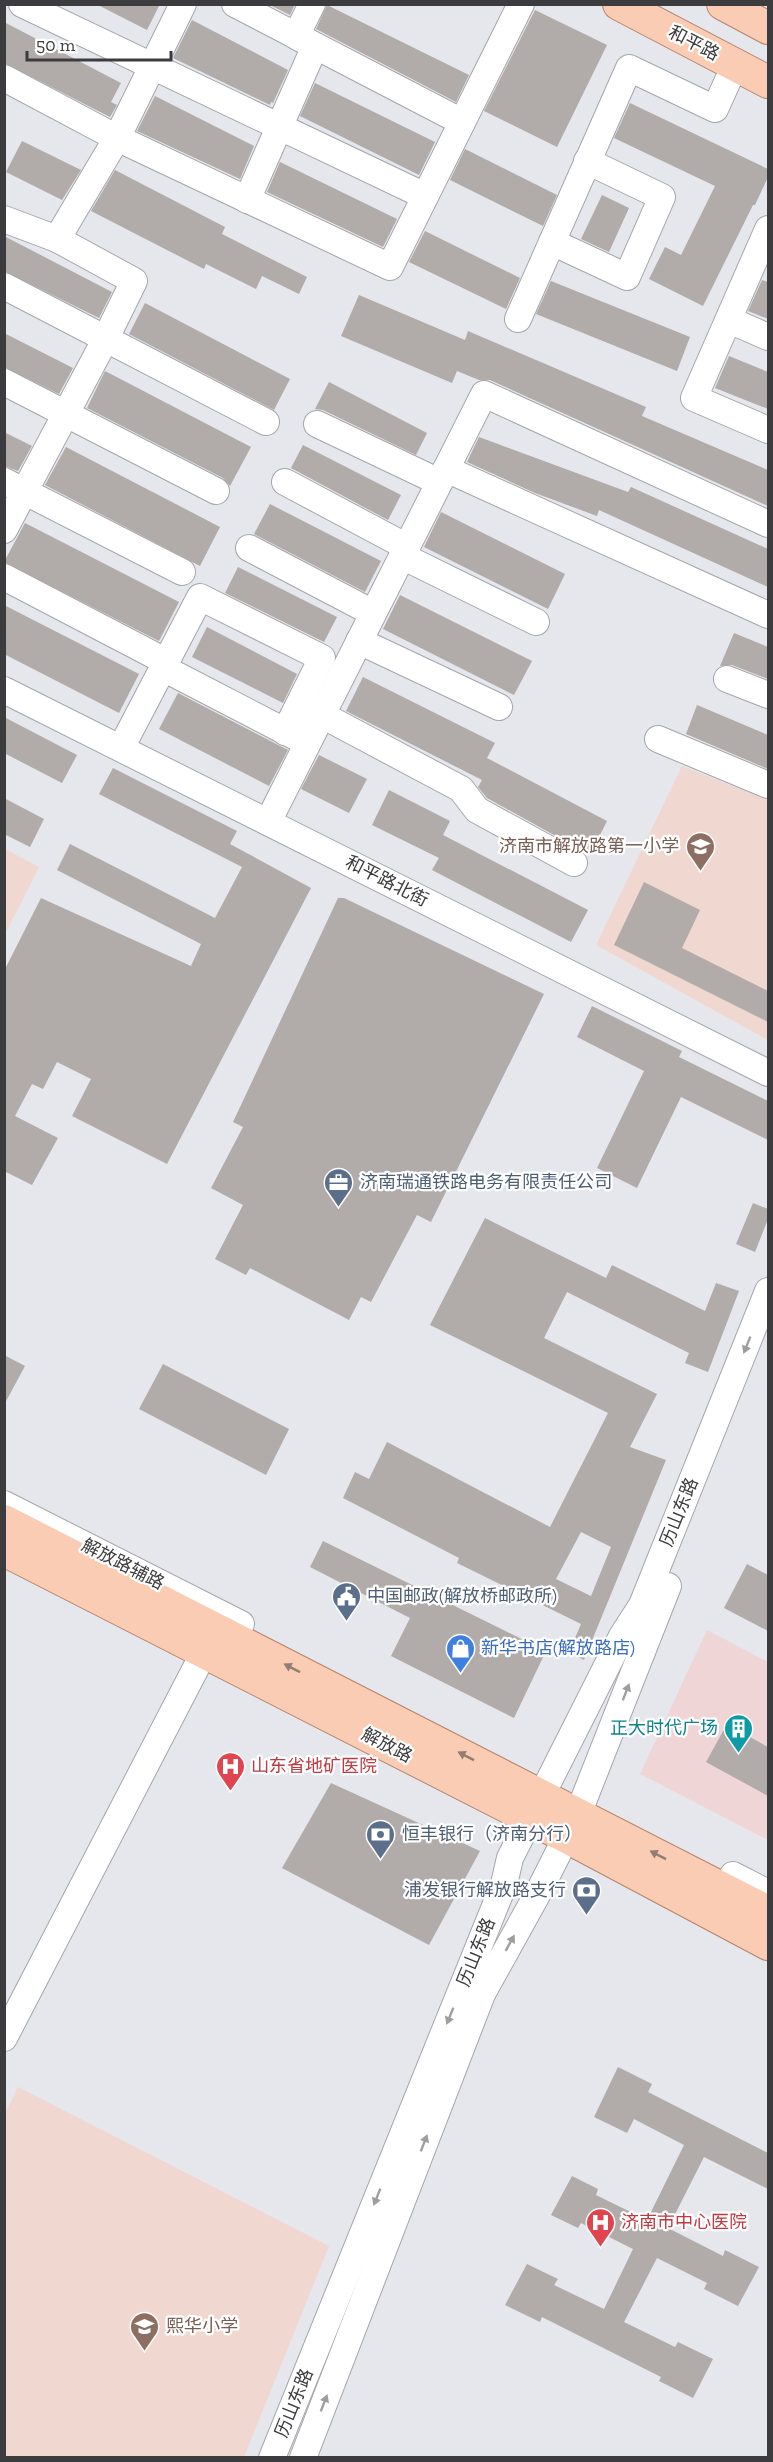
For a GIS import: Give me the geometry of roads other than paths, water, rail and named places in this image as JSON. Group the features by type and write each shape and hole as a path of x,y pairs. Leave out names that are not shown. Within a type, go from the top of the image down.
{"main road":[{"name":"和平路","path":"619,4 768,82"},
{"path":"723,4 768,28"},
{"name":"解放路","path":"4,1521 248,1648 572,1825 768,1912"},
{"name":"解放路","path":"4,1550 248,1648"},
{"path":"205,1668 248,1648"},
{"path":"714,1887 756,1950"}],"street":[{"path":"22,4 425,196"},
{"path":"57,239 117,138 183,4"},
{"path":"235,4 462,122"},
{"path":"247,200 280,128 306,41 312,4"},
{"path":"4,78 117,138 390,267 521,4"},
{"path":"518,319 629,68 715,109 735,65"},
{"path":"552,242 627,277 662,197 587,162"},
{"path":"4,219 57,239 134,281 66,414 15,486 4,530"},
{"path":"766,243 694,398 768,430"},
{"path":"4,286 266,422"},
{"path":"729,320 768,337"},
{"path":"4,382 216,491"},
{"path":"268,822 484,394 768,524"},
{"path":"317,424 443,475 768,615"},
{"path":"285,482 404,551 536,622"},
{"path":"15,486 182,572"},
{"path":"249,548 373,613"},
{"path":"4,578 308,743"},
{"path":"121,748 200,597 322,658 285,732"},
{"path":"359,641 499,706"},
{"path":"727,679 768,695"},
{"name":"和平路北街","path":"4,690 768,1073"},
{"path":"322,715 460,789 477,810 574,863"},
{"path":"658,739 768,785"},
{"name":"历山东路","path":"272,2457 499,1895 510,1857 622,1636 642,1605 768,1290"},
{"name":"历山东路","path":"303,2457 482,1994 538,1893 572,1825 768,1338"},
{"name":"解放路辅路","path":"4,1504 248,1648"},
{"path":"4,1565 205,1668 4,2038"},
{"path":"714,1887 768,1893"}],"place":[{"name":"济南市解放路第一小学","path":"700,872"},
{"name":"济南瑞通铁路电务有限责任公司","path":"339,1208"},
{"name":"中国邮政(解放桥邮政所)","path":"346,1622"},
{"name":"新华书店(解放路店)","path":"460,1674"},
{"name":"正大时代广场","path":"739,1754"},
{"name":"山东省地矿医院","path":"230,1792"},
{"name":"恒丰银行（济南分行）","path":"381,1860"},
{"name":"浦发银行解放路支行","path":"587,1916"},
{"name":"济南市中心医院","path":"600,2248"},
{"name":"熙华小学","path":"145,2352"}]}
